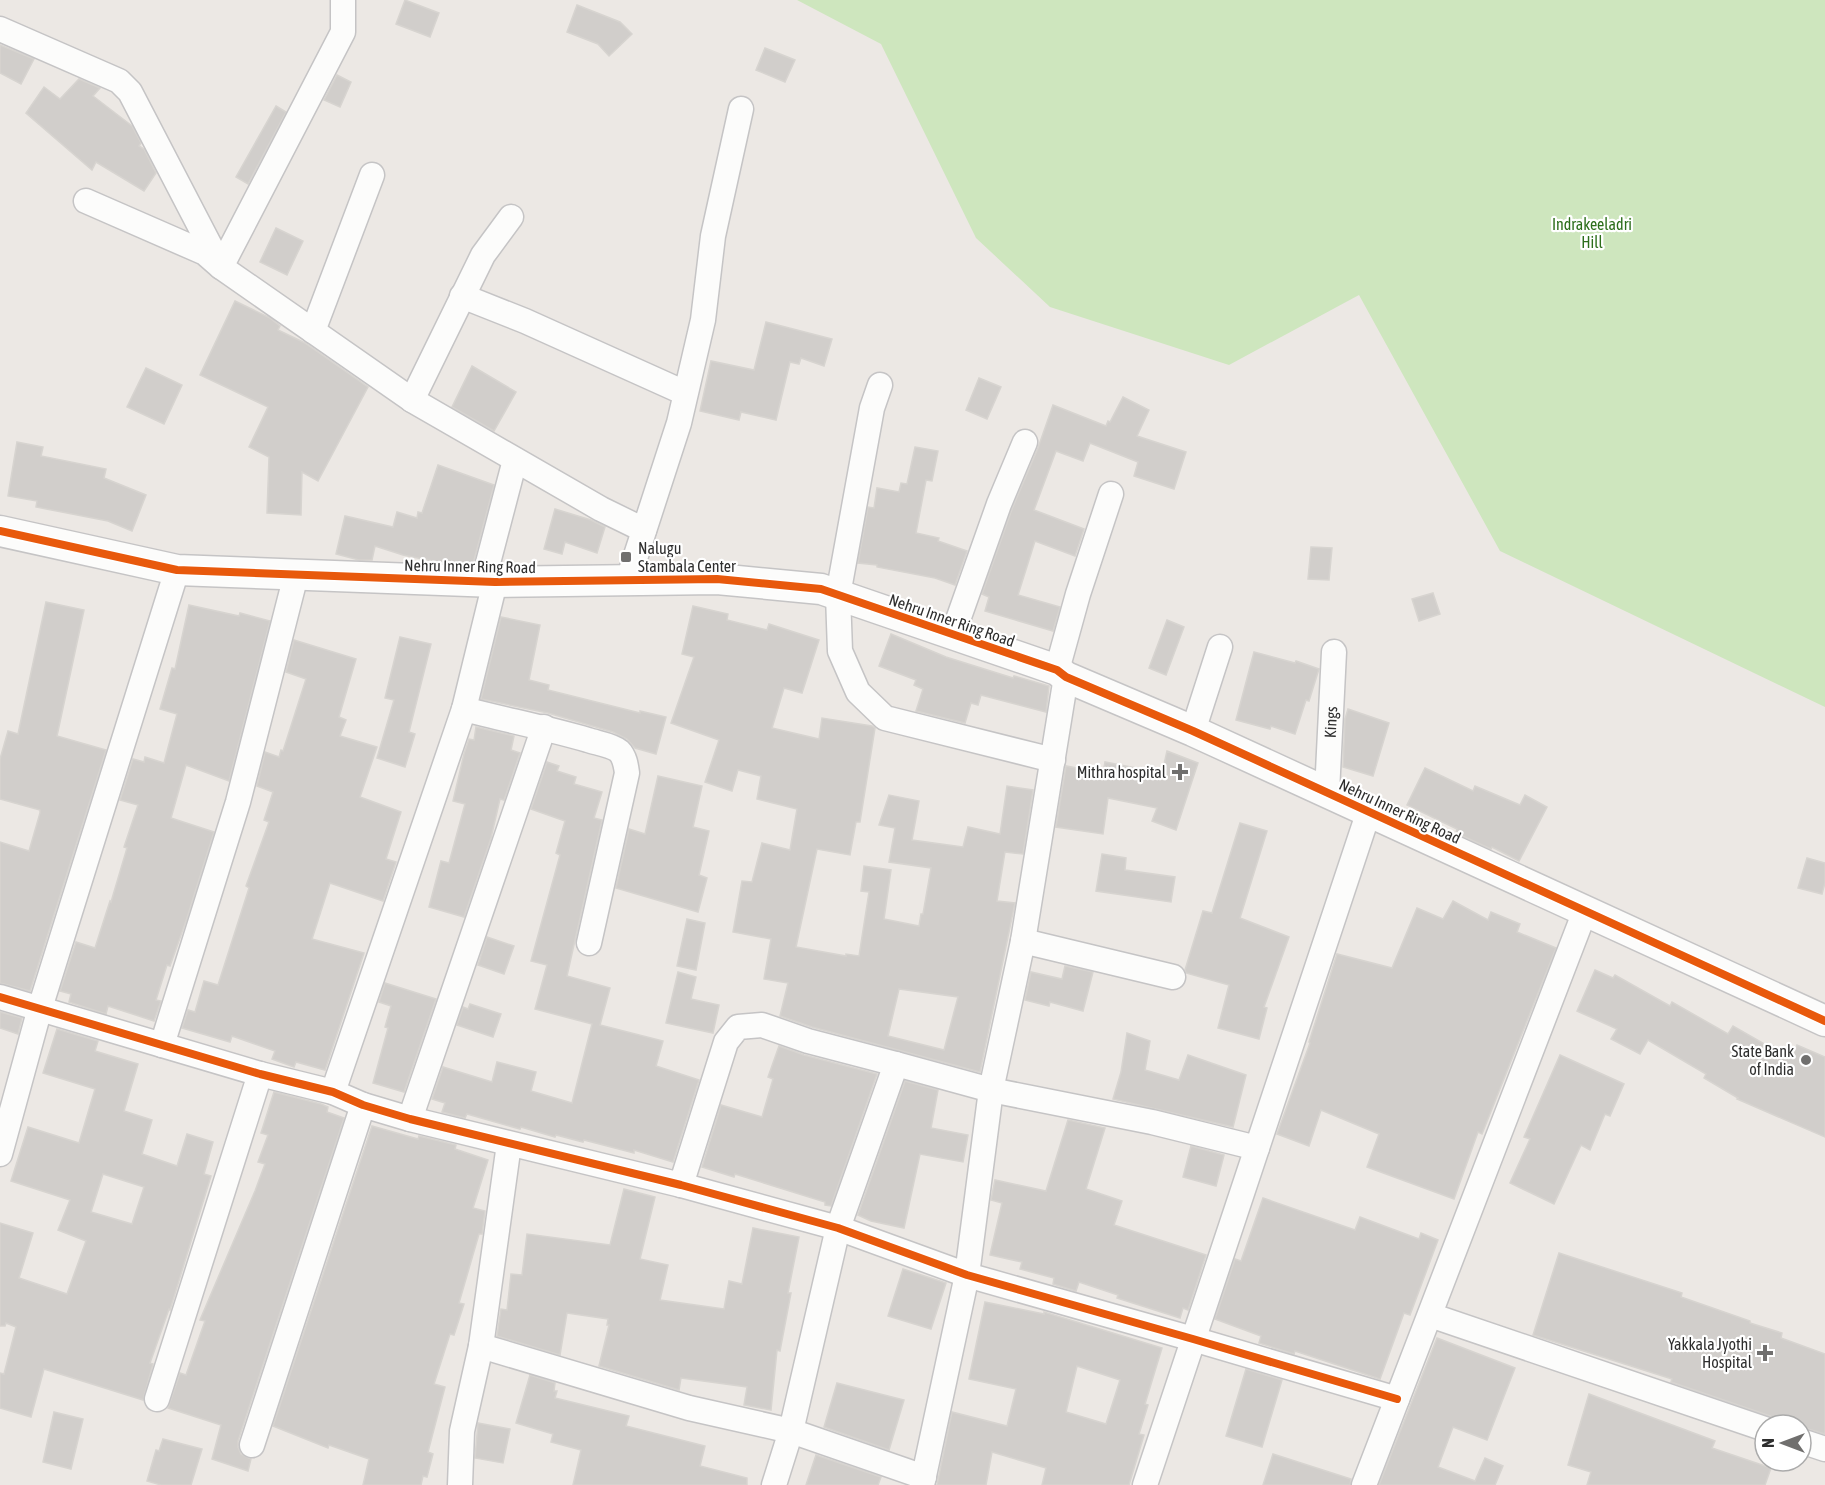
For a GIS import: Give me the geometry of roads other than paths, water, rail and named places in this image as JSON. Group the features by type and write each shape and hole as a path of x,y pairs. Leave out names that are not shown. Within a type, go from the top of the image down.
{"street":[{"path":"220,267 343,32 344,0"},
{"path":"0,29 119,81 130,92 220,267"},
{"path":"628,580 679,423 703,320 713,236 741,109"},
{"path":"313,331 372,175"},
{"path":"86,201 205,253 220,267 412,400 601,509 644,531"},
{"path":"412,400 483,255 511,216"},
{"path":"462,296 525,321 686,393"},
{"path":"880,385 872,408 838,595 840,651 858,692 885,718 1053,760"},
{"path":"953,634 999,504 1024,442"},
{"path":"333,1092 464,709 515,460"},
{"path":"481,1346 689,1408 791,1431 923,1481 967,1275 991,1090 1023,941 1053,760 1062,673 1078,594 1111,494"},
{"name":"Nehru Inner Ring Road","path":"0,531 177,570 489,582 717,579 820,588 1062,673 1369,811 1825,1021"},
{"path":"0,1154 40,1008 177,570"},
{"path":"162,1046 238,802 296,575"},
{"path":"1193,731 1220,646"},
{"name":"Kings","path":"1327,792 1334,652"},
{"path":"464,709 544,727 607,746 619,751 625,762 627,773 589,943"},
{"path":"410,1119 544,727"},
{"path":"1145,1485 1369,811"},
{"path":"1364,1485 1585,911"},
{"path":"1023,941 1173,977"},
{"path":"0,997 260,1074 333,1092 363,1105 410,1119 681,1185 838,1228 967,1275 1397,1399"},
{"path":"681,1185 726,1042 738,1027 762,1025 808,1041 991,1090 1152,1122 1257,1148"},
{"path":"774,1485 791,1431 838,1228 896,1064"},
{"path":"157,1399 260,1074"},
{"path":"252,1445 363,1105"},
{"path":"460,1485 462,1431 481,1346 509,1144"},
{"path":"1430,1315 1753,1425"}],"place":[{"name":"Nalugu Stambala Center","path":"626,557"},
{"name":"Mithra hospital","path":"1180,772"},
{"name":"State Bank of India","path":"1806,1060"},
{"name":"Yakkala Jyothi Hospital","path":"1765,1353"}],"park label":[{"name":"Indrakeeladri Hill","path":"1592,233"}]}
